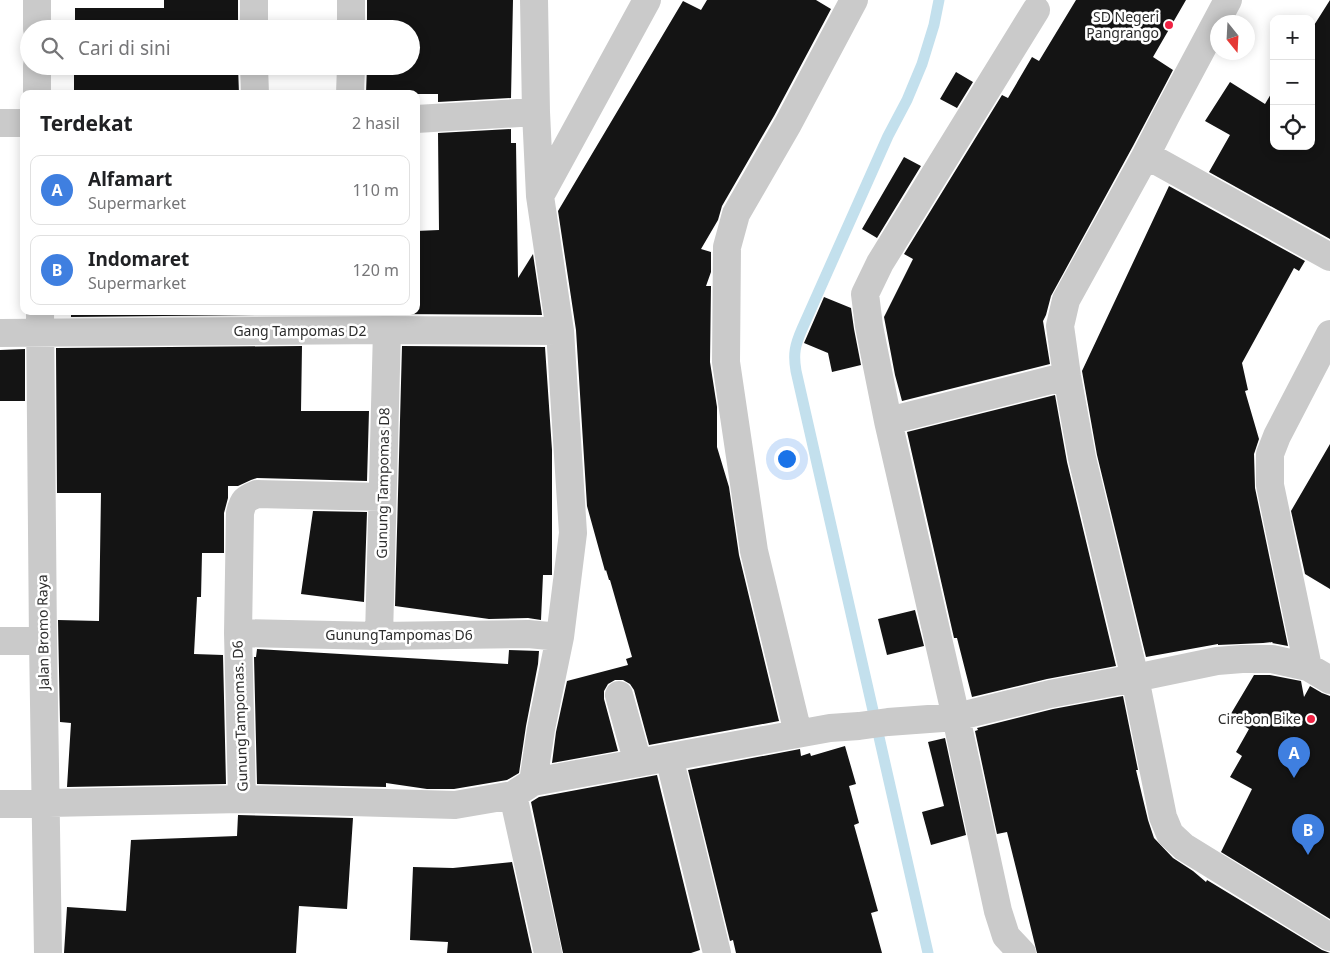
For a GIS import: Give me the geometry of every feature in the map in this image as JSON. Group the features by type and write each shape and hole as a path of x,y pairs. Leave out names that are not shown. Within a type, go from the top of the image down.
{"street":[{"path":"37,0 37,20"},
{"path":"254,0 254,20"},
{"path":"351,0 351,20"},
{"path":"534,0 540,196 560,331 573,533 560,637 541,729 523,788 548,953"},
{"path":"540,196 647,0"},
{"path":"798,733 754,551 726,362 727,247 736,214 788,124 854,0"},
{"path":"1228,0 1066,300 1060,326 1082,458 1135,678 1163,817 1170,834 1184,847 1330,937"},
{"path":"1022,953 1006,936 998,911 888,420 869,326 865,294 880,263 1036,10"},
{"path":"37,75 37,90"},
{"path":"254,75 255,90"},
{"path":"350,90 351,75"},
{"path":"420,119 536,112"},
{"path":"0,123 20,123"},
{"path":"1146,155 1330,257"},
{"name":"Gang Tampomas D2","path":"0,333 40,322 386,330 560,331"},
{"name":"Jalan Bromo Raya","path":"40,322 48,953"},
{"name":"Gunung Tampomas D8","path":"379,636 386,330"},
{"path":"1319,674 1270,485 1270,454 1277,436 1330,334"},
{"path":"888,420 1067,376"},
{"name":"GunungTampomas. D6","path":"242,799 238,633 240,513 242,504 246,498 257,494 382,497"},
{"name":"GunungTampomas D6","path":"238,633 379,636 528,634 560,637"},
{"path":"0,641 43,641"},
{"path":"0,804 242,799 455,805 523,788 669,757 830,728 956,717 1050,694 1217,661 1272,659 1319,674"},
{"path":"619,695 638,763"},
{"path":"669,757 717,953"}],"building":[{"path":"164,0 238,0 238,20 75,20 75,8 164,8"},
{"path":"367,0 513,0 511,98 438,102 438,94 420,94 420,90 366,90 367,75 420,75 420,20 367,20"},
{"path":"707,0 816,0 831,9 774,116 722,206 718,220 701,249 711,252 711,272 706,286 711,286 710,362 717,407 717,447 729,487 739,555 779,721 649,745 634,690 630,684 623,680 615,680 608,684 604,691 604,699 618,751 552,763 556,732 567,681 628,665 626,659 632,657 587,506 576,330 558,211 683,1 701,10"},
{"path":"1076,0 1186,0 1153,57 1173,70 1051,296 1043,321 1050,364 902,401 884,317 913,259 904,254 1002,95 1008,98 1032,57 1039,61"},
{"path":"1330,0 1330,239 1209,172 1230,135 1205,121 1230,82 1265,104 1270,96 1270,150 1315,150 1315,24"},
{"path":"956,72 973,82 957,108 940,99"},
{"path":"74,75 238,75 239,90 74,90"},
{"path":"511,129 511,143 516,143 518,278 533,254 542,315 420,314 420,231 439,230 438,133"},
{"path":"904,157 921,166 877,238 862,229"},
{"path":"1169,186 1305,261 1299,271 1294,268 1242,363 1248,390 1245,391 1259,439 1254,454 1255,488 1288,646 1273,642 1218,644 1146,657 1097,455 1082,371"},
{"path":"824,297 851,308 861,365 832,372 828,353 804,343"},
{"path":"71,315 255,315 71,317"},
{"path":"302,346 301,411 369,411 367,481 257,478 238,486 228,486 228,498 224,513 224,553 202,553 201,597 197,597 194,654 223,655 226,784 67,787 71,723 60,722 58,620 99,621 101,493 57,493 56,348"},
{"path":"402,346 545,347 552,450 552,575 543,575 541,620 528,618 489,619 395,606"},
{"path":"25,349 25,401 0,401 0,350"},
{"path":"1055,395 1067,462 1116,666 1047,679 972,697 957,638 954,638 907,432"},
{"path":"1330,444 1330,589 1305,574 1291,511"},
{"path":"313,511 367,512 364,602 301,594"},
{"path":"915,610 924,646 887,655 878,619"},
{"path":"257,649 508,664 509,650 539,651 519,773 507,780 454,789 427,789 386,783 386,787 257,784 254,657 256,657"},
{"path":"1254,675 1270,675 1301,681 1304,697 1310,686 1330,696 1330,919 1221,852 1252,789 1230,777 1242,756 1236,752 1249,729 1229,717"},
{"path":"1123,696 1138,770 1136,770 1154,838 1173,858 1206,882 1207,880 1322,950 1330,953 1037,953 1007,832 997,834 975,731 978,730 977,728 1053,709"},
{"path":"945,738 966,835 931,845 922,812 944,806 928,742"},
{"path":"845,746 856,784 849,786 859,823 854,825 878,911 871,913 882,953 736,953 733,940 730,941 688,770 800,749 801,756 810,753 811,756"},
{"path":"657,775 700,950 691,953 563,953 531,802 539,797"},
{"path":"238,815 353,818 347,909 299,906 296,953 64,953 67,907 126,911 131,840 237,836"},
{"path":"512,862 532,953 447,953 448,942 410,940 413,867 453,868"}],"waterway":[{"path":"928,953 796,371 795,354 802,329 922,64 934,25 939,0"}],"place":[{"name":"SD Negeri Pangrango","path":"1169,25"},
{"name":"Cirebon Bike","path":"1311,719"},
{"name":"Alfamart","path":"1294,778"},
{"name":"Indomaret","path":"1308,855"}]}
